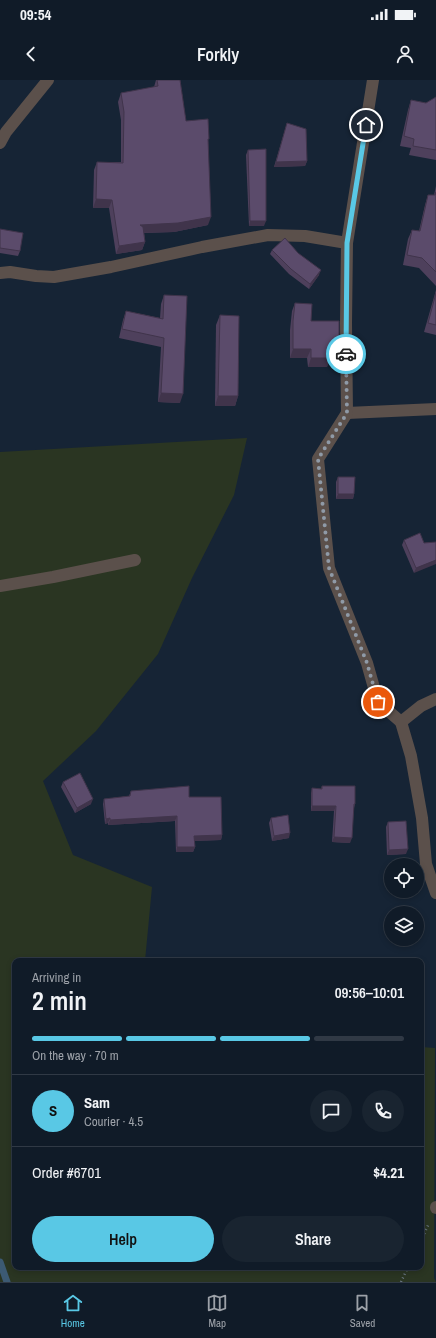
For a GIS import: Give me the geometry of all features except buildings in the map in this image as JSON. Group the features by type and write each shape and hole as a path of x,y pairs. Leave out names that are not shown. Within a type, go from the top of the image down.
{"street":[{"path":"0,143 6,132 48,80"},
{"path":"373,80 347,243 347,413 318,459 329,568 367,663 378,702 400,722 411,756 422,818 426,864 436,893"},
{"path":"0,273 10,272 54,277 268,235 305,236 347,243"},
{"path":"347,413 436,409"},
{"path":"0,586 135,560"},
{"path":"400,722 421,706 436,699"}],"path":[{"path":"401,1282 407,1270"}],"green space":[{"path":"247,438 234,495 192,578 158,654 96,731 43,781 73,855 152,887 145,958 12,958 12,1270 424,1270 424,1047 435,1048 434,1278 436,1282 0,1282 0,452"}],"waterway":[{"path":"0,1262 7,1282"}],"way so far":[{"path":"346,354 347,413 318,459 329,568 367,663 378,702"}],"route":[{"path":"346,354 347,243 366,125"}]}
